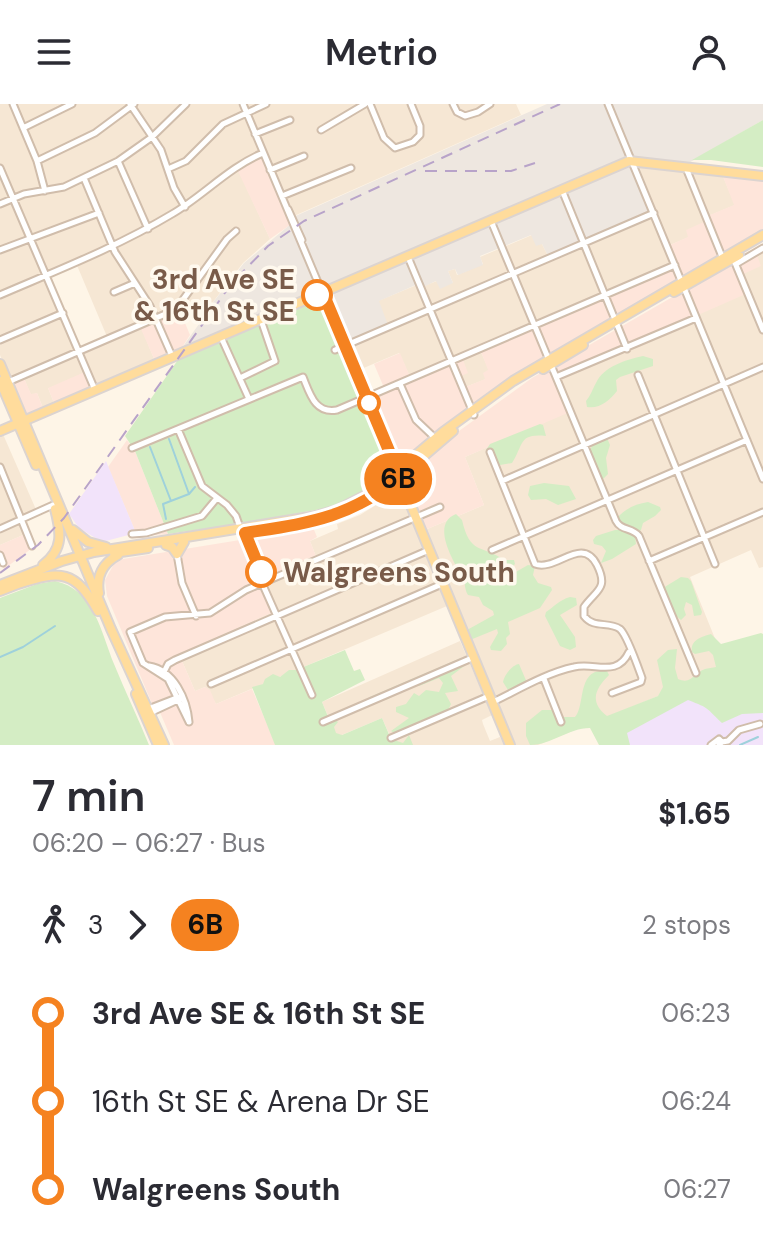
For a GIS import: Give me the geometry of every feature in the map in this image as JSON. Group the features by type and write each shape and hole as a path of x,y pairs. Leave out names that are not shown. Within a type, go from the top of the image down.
{"main road":[{"path":"0,431 632,160 763,176"},
{"path":"398,474 435,438 550,361 723,261 734,258 763,238"},
{"path":"323,293 510,745"},
{"path":"0,364 2,383 65,519 79,558"},
{"path":"27,575 79,558 242,531 337,510 398,474 473,412"},
{"path":"21,422 54,507 164,745"},
{"path":"0,588 46,563 57,551 61,534 54,507"},
{"path":"65,519 77,534 92,544 128,548"},
{"path":"169,542 180,525 188,539"},
{"path":"169,542 177,554 188,539"},
{"path":"101,610 98,588 100,573 110,560 128,548"},
{"path":"18,584 79,558"},
{"path":"0,588 47,575 66,577 82,586 101,610"},
{"path":"147,712 158,745"}],"street":[{"path":"13,104 37,161 45,191"},
{"path":"23,128 72,104"},
{"path":"0,204 84,178 118,161 152,137 186,104"},
{"path":"243,104 323,293"},
{"path":"168,169 186,161 219,127 266,104"},
{"path":"321,130 367,104 389,144 398,148 418,138 421,131 411,104"},
{"path":"453,104 463,116 478,112 490,104"},
{"path":"608,104 763,479"},
{"path":"37,161 95,133 132,105 161,150 185,207"},
{"path":"255,134 290,120"},
{"path":"0,295 148,229 185,207 240,164 263,153"},
{"path":"270,170 304,156"},
{"path":"118,161 148,229"},
{"path":"686,166 723,261"},
{"path":"0,168 95,390"},
{"path":"282,196 351,168"},
{"path":"84,178 113,247 156,319 172,357"},
{"path":"562,190 627,349"},
{"path":"0,250 99,213"},
{"path":"335,350 654,213"},
{"path":"491,221 607,502 619,527 637,534 696,673"},
{"path":"2,383 156,319 180,304 228,237 236,231"},
{"path":"763,248 734,258 763,330"},
{"path":"408,257 473,412"},
{"path":"132,448 303,377 314,402 327,411 337,410 675,265"},
{"path":"114,292 135,283"},
{"path":"0,340 63,313"},
{"path":"556,377 696,318"},
{"path":"240,378 275,361 261,320"},
{"path":"221,337 249,399"},
{"path":"502,481 763,367"},
{"path":"638,375 715,564"},
{"path":"400,384 416,420 435,438"},
{"path":"178,429 199,480 231,510 242,531 312,695"},
{"path":"492,549 747,440"},
{"path":"490,452 538,566 578,552 593,558 601,574 602,585 599,593 584,607 584,616 591,623 621,630 642,680 612,693"},
{"path":"0,467 32,546"},
{"path":"132,534 180,525 205,514 217,498"},
{"path":"0,529 54,507"},
{"path":"147,712 179,698 173,678 148,666 141,659 130,632 165,617 196,616 216,610 263,580 440,507"},
{"path":"649,561 763,512"},
{"path":"164,672 175,660 429,550"},
{"path":"177,554 182,583 196,616"},
{"path":"0,555 3,563"},
{"path":"211,684 442,584"},
{"path":"391,738 576,667 613,668 629,652"},
{"path":"323,722 472,658"},
{"path":"544,679 561,722"},
{"path":"711,745 717,740 721,744 726,742 739,730 760,724"}],"shaded area":[{"path":"0,104 238,104 260,154 237,167 270,239 243,263 203,315 184,299 176,307 140,325 155,361 93,387 48,388 54,403 43,408 37,393 31,395 23,376 11,381 0,355","holes":["76,263 108,339 79,352 46,275"]},
{"path":"246,104 516,104 521,115 294,216"},
{"path":"547,104 763,104 763,120 687,164 629,159 650,213 548,256 542,244 536,246 531,235 480,256 483,265 458,275 455,269 448,271 453,283 440,289 436,281 421,288 418,284 379,301 388,325 348,343 179,352 203,315 244,263 292,223 291,218"},
{"path":"260,154 290,225 270,239 236,167"},
{"path":"638,165 722,174 735,205 706,217 707,221 689,237 670,245"},
{"path":"722,174 763,179 763,232 683,278 670,245 688,237 686,230 706,221 705,217 734,205"},
{"path":"650,213 673,266 480,350 489,370 486,379 463,388 411,379 399,353 359,370 348,343 378,301 419,284 421,287 437,281 453,283 448,271 455,269 457,275 483,264 480,257 532,235 542,244 548,256"},
{"path":"763,248 763,470 760,472 763,479 763,567 759,568 751,550 690,577 727,668 538,745 516,745 488,686 425,530 484,505 465,457 568,412 558,377 695,315 740,275 756,252"},
{"path":"756,252 761,266 741,275 748,293 557,377 570,412 465,457 484,505 425,530 405,478 448,439 532,378 735,261"},
{"path":"673,266 679,281 549,355 536,325"},
{"path":"175,308 180,311 190,335 179,352 174,354 159,317"},
{"path":"155,323 168,355 155,361 141,329"},
{"path":"533,329 544,357 398,465 370,396 385,390 374,364 400,353 411,379 462,357 468,373 459,377 463,388 485,379 483,373 488,370 480,349"},
{"path":"87,371 93,387 54,403 48,388"},
{"path":"23,376 31,394 37,393 43,408 26,415 11,381"},
{"path":"0,433 38,514 25,520 30,532 0,545"},
{"path":"127,440 135,451 168,534 139,536 136,533 108,467"},
{"path":"106,461 136,533 102,542 79,528 69,514"},
{"path":"400,490 447,606 216,704 205,687 195,691 179,654 270,613 259,584 317,559 310,541 338,529 337,524 360,515"},
{"path":"312,525 317,537 310,541 317,559 268,581 248,535"},
{"path":"30,532 35,546 4,569 0,545"},
{"path":"240,540 271,613 179,654 195,691 205,687 210,690 216,704 252,689 276,745 174,745 159,710 155,711 107,596 105,580 114,564 123,559"},
{"path":"460,641 492,715 482,720 490,741 500,737 504,745 394,745 382,718 337,737 322,702"},
{"path":"763,653 763,745 613,745 603,721"}],"green space":[{"path":"763,120 763,167 692,160"},
{"path":"321,296 393,469 372,487 337,506 168,534 135,451 125,436 182,354"},
{"path":"643,356 653,359 653,366 620,377 616,380 617,391 611,398 600,405 587,407 586,401 604,372"},
{"path":"540,424 546,436 526,438 512,463 500,465 486,450 490,444"},
{"path":"607,438 610,445 606,458 608,474 603,479 589,451 593,445"},
{"path":"544,483 569,486 576,499 558,505 546,499 531,500 528,495 530,486"},
{"path":"648,502 661,510 643,523 638,532 618,522 617,518 628,509"},
{"path":"456,514 473,544 504,560 514,560 515,564 509,570 514,573 528,565 535,566 533,575 538,583 552,590 540,608 508,622 510,634 501,651 491,650 490,647 497,629 470,640 466,633 494,615 479,597 468,595 446,544 445,526 448,519"},
{"path":"626,530 635,535 636,544 601,563 606,551 594,544 593,540 596,536"},
{"path":"681,577 691,581 702,612 694,616 692,605 686,602 686,615 681,620 672,610 663,588"},
{"path":"55,581 79,593 94,614 149,745 0,745 0,598 37,584"},
{"path":"570,597 576,598 577,605 560,615 575,637 576,647 570,650 560,646 545,616 546,612"},
{"path":"761,633 763,713 742,714 722,723 707,709 688,700 627,733 630,745 599,745 590,728 530,745 526,723 542,710 552,710 557,717 575,717 586,681 597,671 607,671 609,675 596,696 598,706 607,716 658,696 663,687 657,660 668,650 677,649 675,668 678,679 686,681 701,671 716,667 709,651 692,652 697,640 711,634 721,644"},
{"path":"345,650 354,671 360,669 365,680 322,702 329,719 338,722 334,727 336,733 342,735 382,718 391,739 403,743 409,735 413,745 275,745 252,687 263,684 273,674 280,677 289,670"},
{"path":"461,658 467,664 451,676 458,691 445,693 451,704 448,710 396,734 391,731 409,718 396,712 396,707 406,704 414,693 419,696 426,690 439,692 443,683 439,678 419,686 408,686 388,699 368,704 370,697"},
{"path":"519,664 528,685 508,690 504,679 511,668"}],"waterway":[{"path":"169,439 189,494"},
{"path":"150,447 171,501"},
{"path":"166,519 163,504 189,494 195,487"},
{"path":"0,657 23,647 55,626"},
{"path":"740,745 758,737"}],"railway":[{"path":"0,573 38,545 64,518 232,283 268,246 304,221 560,104"},
{"path":"425,171 511,171 535,163"}],"bus line":[{"name":"6B","path":"261,572 245,533 323,520 358,506 400,477 323,293 317,295"}],"place":[{"name":"3rd Ave SE & 16th St SE","path":"317,295"},
{"name":"Walgreens South","path":"261,572"}]}
